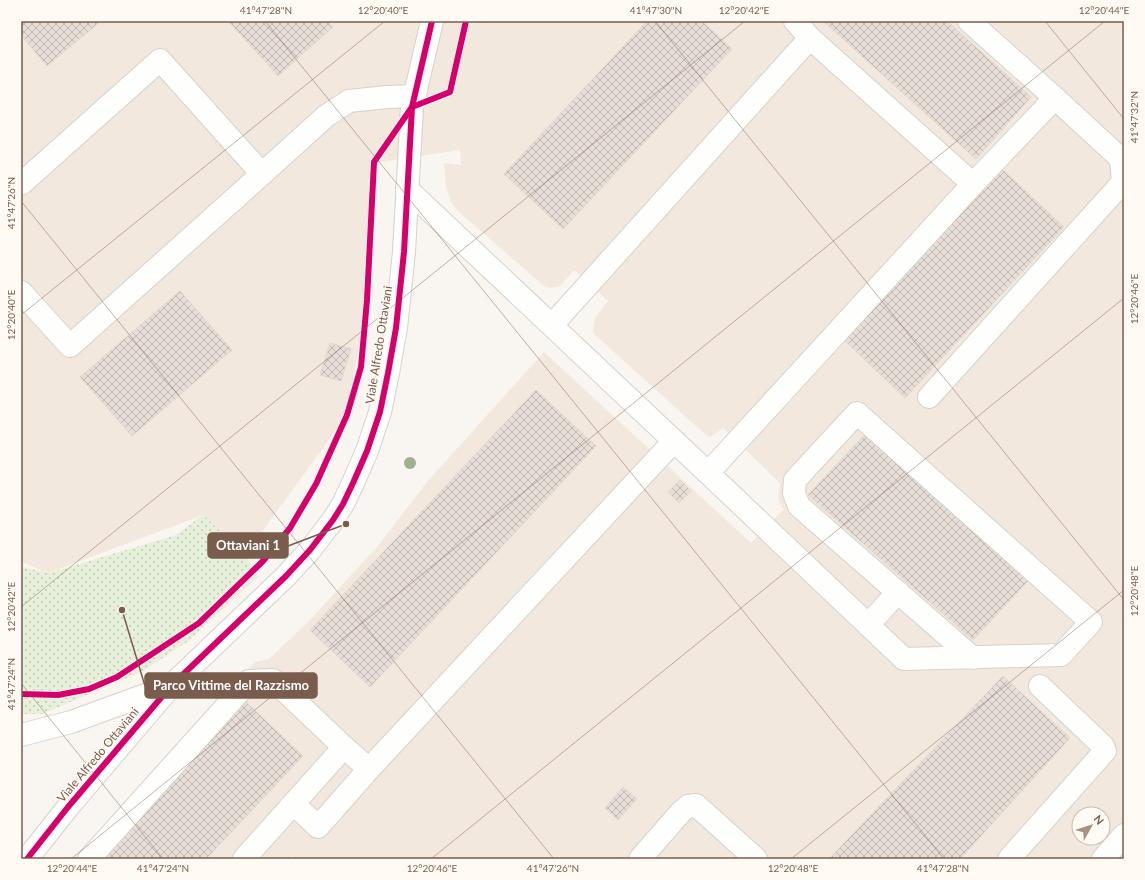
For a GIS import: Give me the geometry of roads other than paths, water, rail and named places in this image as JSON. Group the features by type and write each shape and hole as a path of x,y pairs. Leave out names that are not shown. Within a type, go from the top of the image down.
{"street":[{"name":"Viale Alfredo Ottaviani","path":"27,854 171,686 286,576 310,550 333,520 343,504 367,451 380,412 388,373 396,328 404,252 412,107 432,21"},
{"path":"795,21 810,38 973,184"},
{"path":"929,397 1123,182 1121,159 969,21"},
{"path":"552,325 810,38"},
{"path":"21,184 160,60 262,174"},
{"path":"21,292 70,346 326,116 349,101 387,96 415,96"},
{"path":"708,472 973,184 1055,98"},
{"path":"407,189 904,659 973,658 1061,655 1091,622 857,413 795,480 794,493 799,506 973,658"},
{"path":"294,804 318,827 369,769 674,441"},
{"path":"868,625 898,592"},
{"path":"89,859 249,681 273,680 369,769"},
{"path":"21,735 71,722 171,686"},
{"path":"1009,859 1105,752 1103,746 1040,686"},
{"path":"244,859 344,747"},
{"path":"640,859 681,812 688,806 696,805 756,859"},
{"path":"1103,859 1124,835"}],"place":[{"name":"Ottaviani 1","path":"346,524"},
{"name":"Parco Vittime del Razzismo","path":"122,610"}]}
